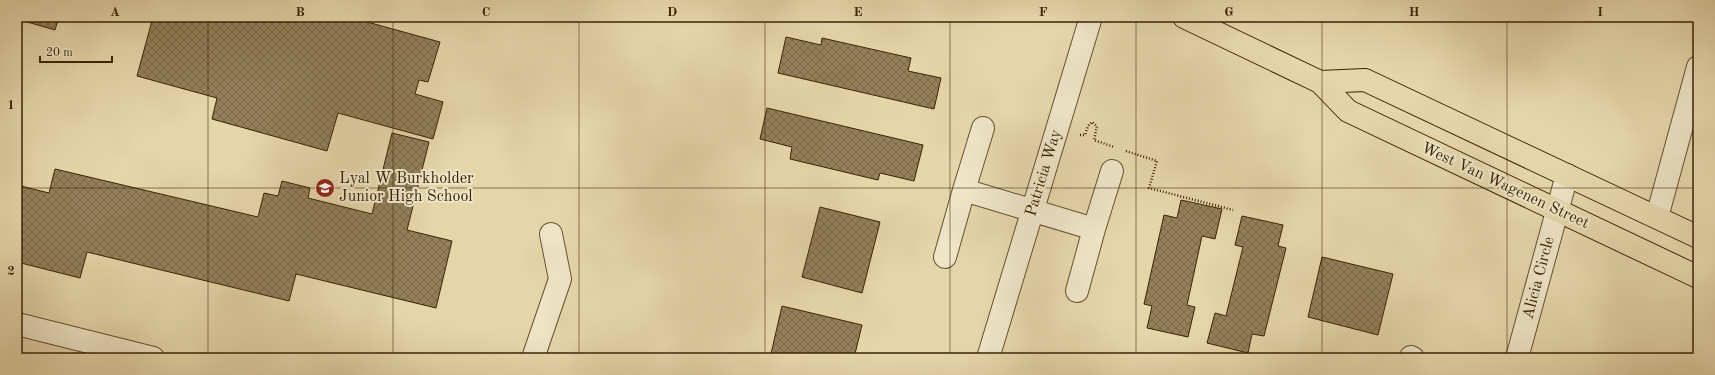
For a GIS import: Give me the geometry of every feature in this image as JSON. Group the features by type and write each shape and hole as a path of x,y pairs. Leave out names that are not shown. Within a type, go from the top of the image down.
{"main road":[{"name":"West Van Wagenen Street","path":"1184,17 1320,82 1348,111 1698,277"},
{"name":"West Van Wagenen Street","path":"1320,82 1365,80 1698,237"}],"street":[{"name":"Patricia Way","path":"988,358 1091,17"},
{"path":"1657,218 1698,67"},
{"path":"945,257 983,128"},
{"path":"1077,291 1112,171"},
{"name":"Alicia Circle","path":"1517,358 1567,175"},
{"path":"964,190 1094,229"},
{"path":"533,358 560,279 551,234"},
{"path":"17,324 153,358"}],"path":[{"path":"1683,17 1698,20"},
{"path":"1080,135 1085,135 1089,124 1092,122 1096,123 1097,126 1094,140 1118,148"},
{"path":"1125,150 1157,161 1149,188 1233,210"}],"building":[{"path":"17,17 59,17 55,30 17,19"},
{"path":"153,17 349,17 440,42 428,82 419,80 415,94 443,102 433,139 338,113 327,151 212,119 217,98 137,76"},
{"path":"786,37 821,45 822,38 911,58 908,71 941,78 934,109 778,73"},
{"path":"767,108 923,145 914,181 880,173 878,180 790,159 792,147 760,139"},
{"path":"392,133 429,142 407,230 452,241 436,308 296,274 289,301 87,252 80,278 17,262 17,185 49,193 55,169 258,217 264,193 278,196 282,181 310,188 308,198 372,214"},
{"path":"1181,200 1222,209 1215,239 1202,236 1187,305 1195,307 1188,337 1147,328 1152,306 1144,304 1164,215 1177,218"},
{"path":"820,207 880,222 862,293 802,277"},
{"path":"1242,216 1283,225 1278,246 1286,248 1264,336 1252,334 1248,353 1207,343 1215,313 1226,316 1243,247 1235,245"},
{"path":"1322,257 1393,274 1378,335 1308,317"},
{"path":"782,306 862,325 854,358 770,358"},
{"path":"1146,353 1170,358 1145,358"}],"place":[{"name":"Lyal W Burkholder Junior High School","path":"325,188"}]}
